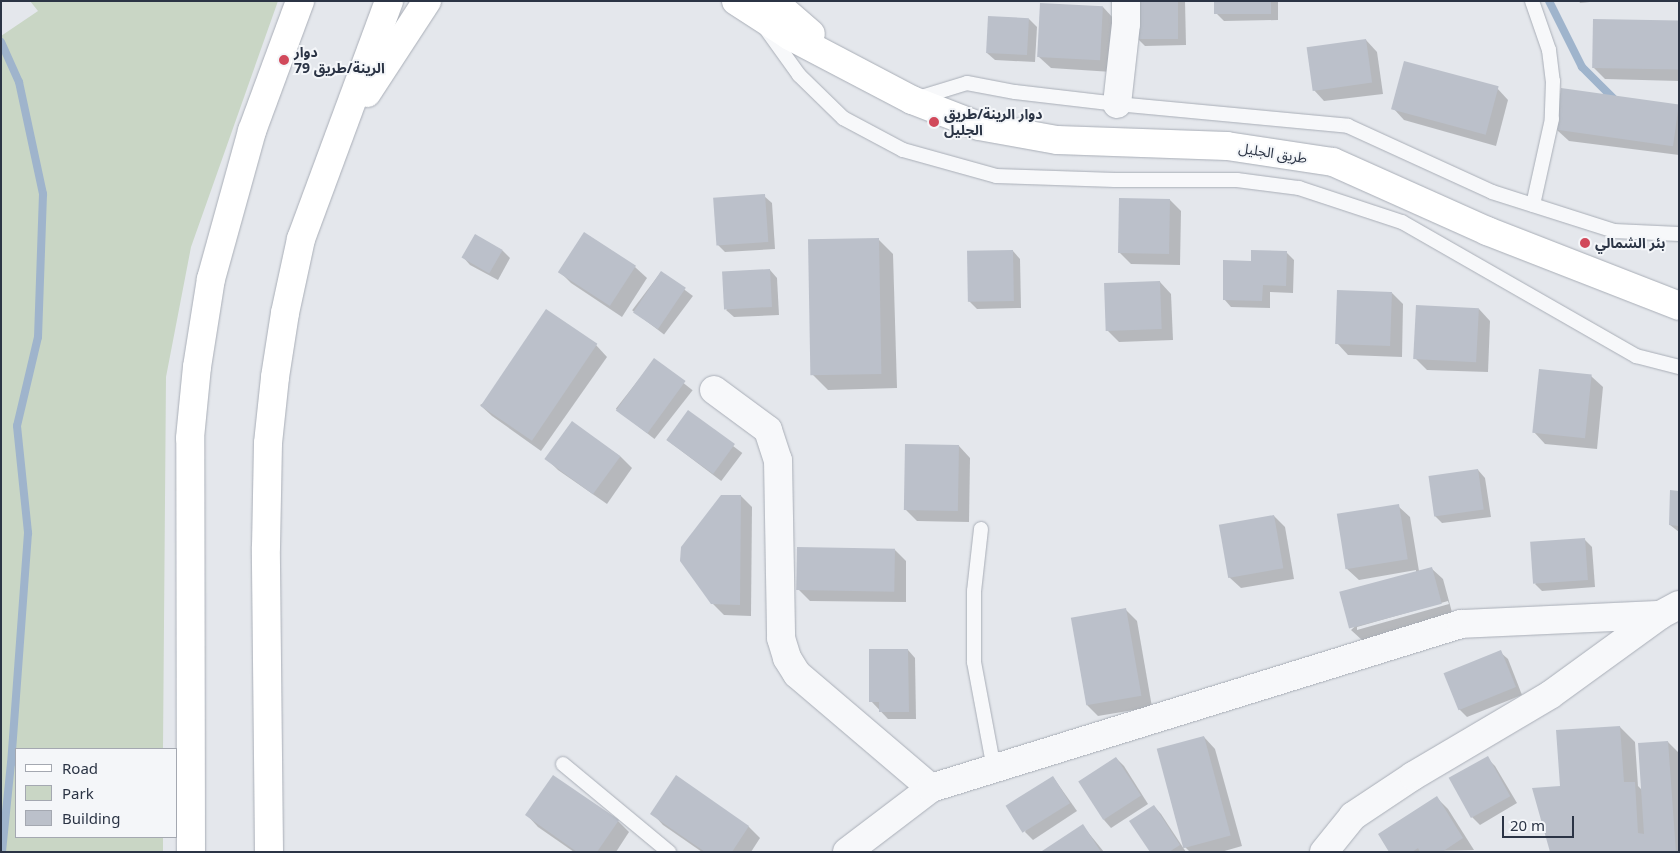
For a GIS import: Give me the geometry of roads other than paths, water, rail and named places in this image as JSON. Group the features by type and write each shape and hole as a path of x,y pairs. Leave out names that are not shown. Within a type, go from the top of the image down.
{"main road":[{"path":"191,852 190,438 197,367 211,279 252,132 300,1"},
{"path":"269,852 268,443 285,313 301,239 389,1"},
{"path":"339,136 427,1"},
{"name":"طريق الجليل","path":"755,6 853,68 912,100 978,126 1057,140 1227,146 1333,162 1487,231 1679,306"}],"street":[{"path":"1117,104 1126,24 1126,1"},
{"path":"714,390 768,430 776,451 778,460 781,638 787,658 797,674 931,788"},
{"path":"847,852 931,788 1462,624 1670,610"},
{"path":"1324,852 1353,816 1413,776 1550,695 1670,610"}],"lane":[{"path":"1532,1 1549,50 1553,81 1552,118 1533,205"},
{"path":"755,6 799,75 843,118 903,150 996,176 1115,180 1237,180 1299,188 1402,222 1636,356 1679,367"},
{"path":"912,100 967,83 1015,92 1117,104 1348,126 1492,192 1614,231 1679,234"},
{"path":"981,529 974,591 974,662 994,769"},
{"path":"563,764 669,852"}],"waterway":[{"path":"1549,1 1582,67 1617,102"},
{"path":"1,42 19,82 43,194 38,337 17,426 28,533 11,763 2,852"}],"place":[{"name":"دوار الرينة/طريق 79","path":"284,60"},
{"name":"دوار الرينة/طريق الجليل","path":"934,122"},
{"name":"بئر الشمالي","path":"1585,243"}]}
